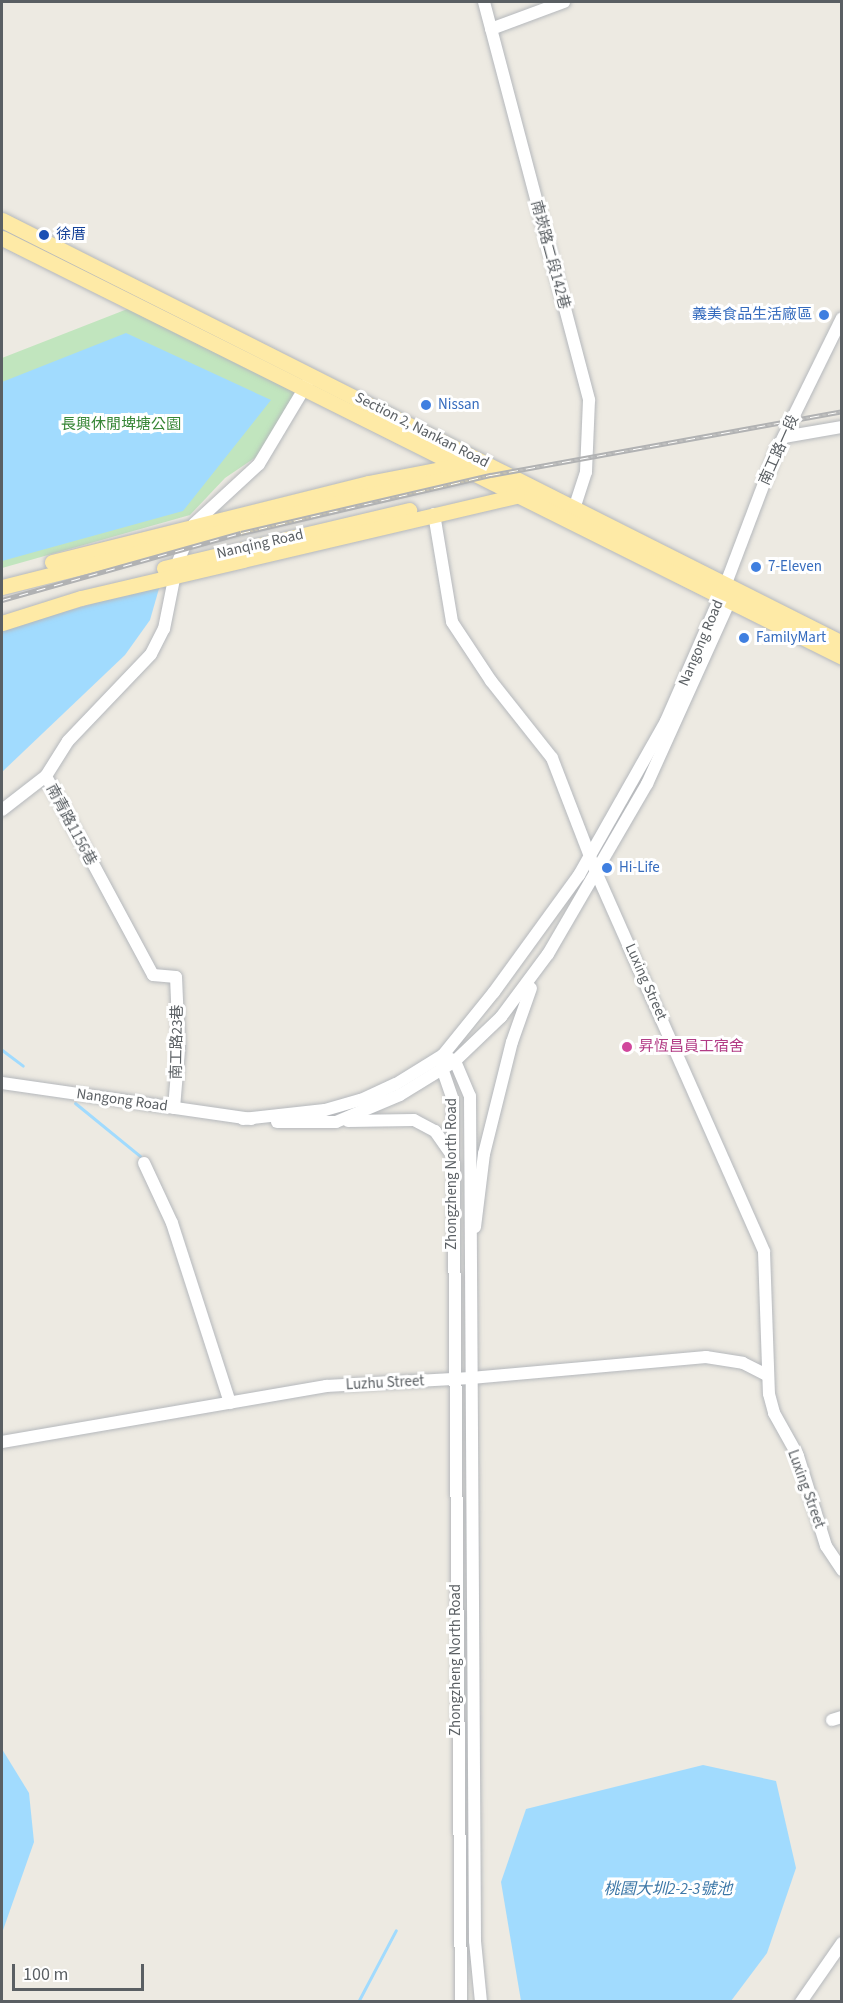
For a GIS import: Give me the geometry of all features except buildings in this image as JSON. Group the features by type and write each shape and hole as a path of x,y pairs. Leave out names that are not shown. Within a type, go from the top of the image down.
{"main road":[{"name":"Section 2, Nankan Road","path":"2,220 308,382 471,474 574,510 725,595 842,643"},
{"name":"Section 2, Nankan Road","path":"2,238 308,382 489,463 518,490 842,657"},
{"path":"2,578 194,525 456,466 489,463"},
{"name":"Nanqing Road","path":"2,588 187,540 471,474 489,463"},
{"path":"2,623 175,570 434,514 518,490"},
{"name":"Nanqing Road","path":"8,610 518,490"},
{"path":"2,578 32,579"},
{"path":"2,618 8,610"}],"street":[{"name":"南崁路二段142巷","path":"484,2 588,400 591,420 586,472 574,510"},
{"path":"491,29 564,2"},
{"name":"南工路一段","path":"725,595 784,437 842,318"},
{"path":"194,525 259,464 308,382"},
{"path":"784,437 842,427"},
{"name":"Luxing Street","path":"434,514 452,622 490,681 552,758 596,872 764,1252 768,1376 774,1413 798,1456 826,1546 842,1570"},
{"name":"南青路1156巷","path":"176,977 153,975 46,776 68,741 151,654 164,629 175,570 194,525"},
{"name":"Nangong Road","path":"2,1083 243,1119 292,1123 336,1122 399,1095 442,1061 494,992 590,855 666,721 725,595"},
{"name":"Nangong Road","path":"455,1060 501,1017 548,954 596,872 647,784 725,595"},
{"path":"2,810 46,776"},
{"path":"471,1252 484,1154 503,1076 524,1003 548,954"},
{"name":"南工路23巷","path":"174,1108 179,1048 176,977"},
{"path":"442,1061 455,1060"},
{"name":"Zhongzheng North Road","path":"455,1060 470,1096 475,1941 481,2001"},
{"name":"Nangong Road","path":"243,1119 325,1110 361,1100 442,1061"},
{"name":"Zhongzheng North Road","path":"442,1061 453,1100 451,1155 461,2001"},
{"path":"336,1122 397,1117 414,1120 435,1131 451,1155"},
{"path":"144,1163 172,1223 230,1403"},
{"name":"Luzhu Street","path":"2,1442 326,1386 471,1378 706,1357 743,1363 768,1376"},
{"path":"801,2001 842,1943"}],"green space":[{"name":"長興休閒埤塘公園","path":"130,308 296,392 274,445 225,478 190,515 2,568 2,358"}],"water":[{"name":"長興休閒埤塘公園","path":"126,333 271,400 183,511 2,561 2,382"},
{"path":"160,585 150,620 125,655 2,772 2,629"},
{"path":"2,1749 29,1793 34,1842 2,1933"},
{"name":"桃園大圳2-2-3號池","path":"703,1765 776,1781 796,1868 767,1953 731,2001 521,2001 501,1882 526,1809"}],"waterway":[{"path":"2,1050 23,1066"},
{"path":"75,1103 140,1156"},
{"path":"358,2002 396,1930"}],"railway":[{"path":"2,600 241,533 491,475 842,411"}],"place":[{"name":"徐厝","path":"44,235"},
{"name":"義美食品生活廠區","path":"824,315"},
{"name":"Nissan","path":"426,405"},
{"name":"7-Eleven","path":"756,567"},
{"name":"FamilyMart","path":"744,638"},
{"name":"Hi-Life","path":"607,868"},
{"name":"昇恆昌員工宿舍","path":"627,1047"}]}
